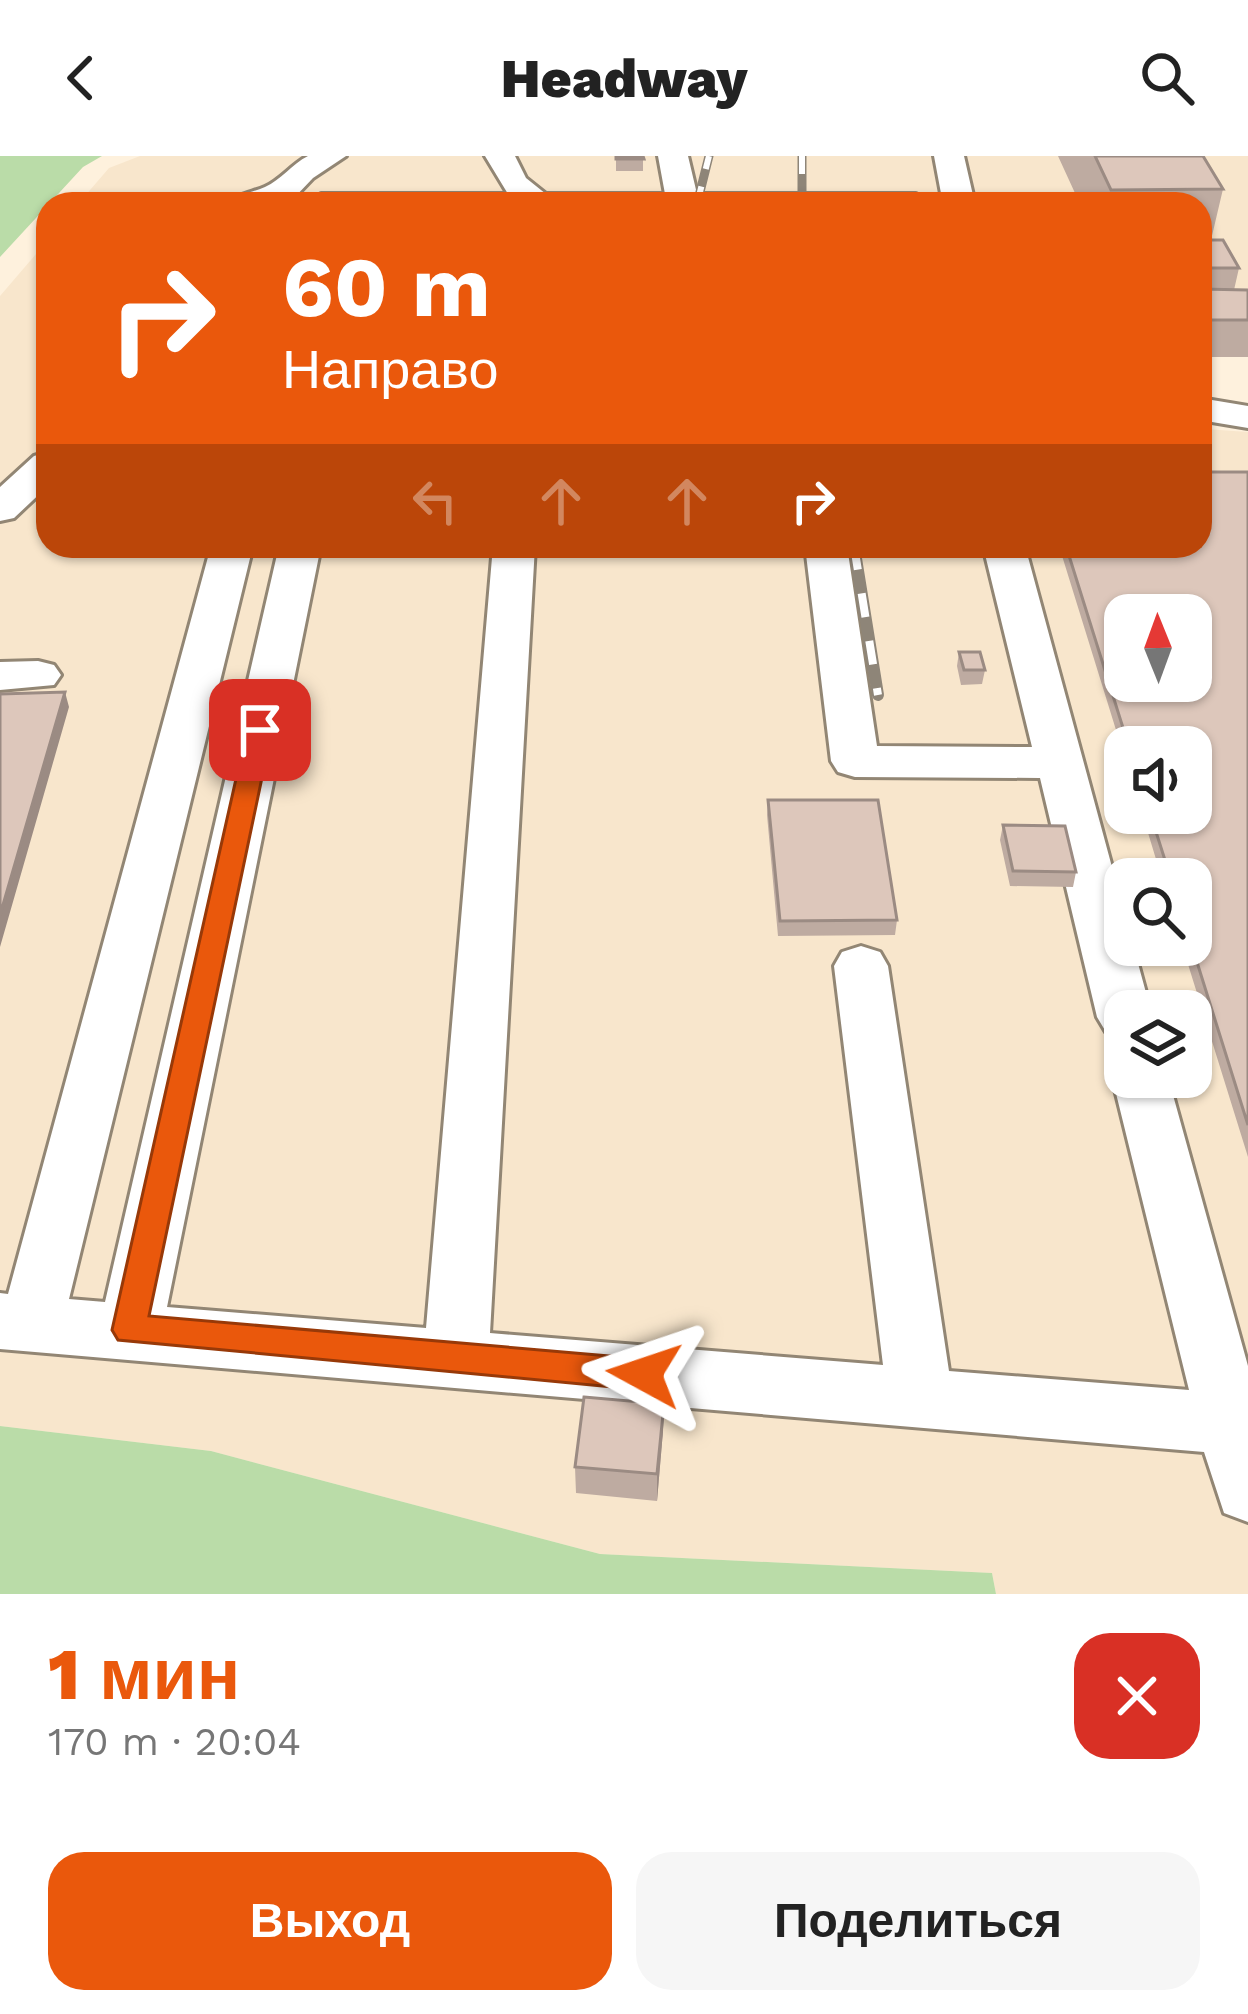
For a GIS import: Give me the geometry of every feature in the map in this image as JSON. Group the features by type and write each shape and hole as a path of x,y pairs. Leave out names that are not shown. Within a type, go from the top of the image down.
{"street":[{"path":"324,192 334,156"},
{"path":"282,192 302,172 334,156"},
{"path":"500,156 513,183 524,192"},
{"path":"673,156 680,192"},
{"path":"949,156 956,192"},
{"path":"1212,411 1248,417"},
{"path":"0,509 36,475"},
{"path":"229,558 16,1321 1230,1424"},
{"path":"130,1330 297,558"},
{"path":"456,1358 513,558"},
{"path":"828,558 855,761 1060,763"},
{"path":"1007,558 1118,990"},
{"path":"861,966 920,1398"},
{"path":"1145,1098 1248,1490"}],"shaded area":[{"path":"0,156 102,156 83,167 60,192 36,192 36,218 0,257"},
{"path":"140,156 1248,156 1248,357 1212,357 1212,192 88,192 109,168"},
{"path":"36,254 36,558 1212,558 1212,429 1248,432 1248,1594 996,1594 992,1573 600,1554 211,1451 0,1426 0,296"},
{"path":"0,1426 211,1451 600,1554 992,1573 996,1594 0,1594"}],"building":[{"path":"1095,156 1203,156 1223,189 1111,190"},
{"path":"1212,240 1223,240 1239,268 1212,268"},
{"path":"1212,289 1248,290 1248,320 1212,320"},
{"path":"1212,472 1248,472 1248,1125 1212,1010 1212,990 1206,990 1198,966 1212,966 1212,858 1164,858 1157,834 1212,834 1212,726 1122,726 1115,702 1212,702 1212,594 1104,594 1104,667 1070,558 1212,558"},
{"path":"959,652 980,652 985,670 964,670"},
{"path":"65,692 0,915 0,694"},
{"path":"768,800 878,800 897,920 780,921"},
{"path":"1003,825 1065,826 1076,872 1013,871"},
{"path":"584,1397 664,1404 657,1474 575,1467"}],"railway":[{"path":"700,192 709,156"},
{"path":"802,156 802,192"},
{"path":"856,558 878,695"}],"route":[{"path":"260,730 130,1330 644,1374"}]}
